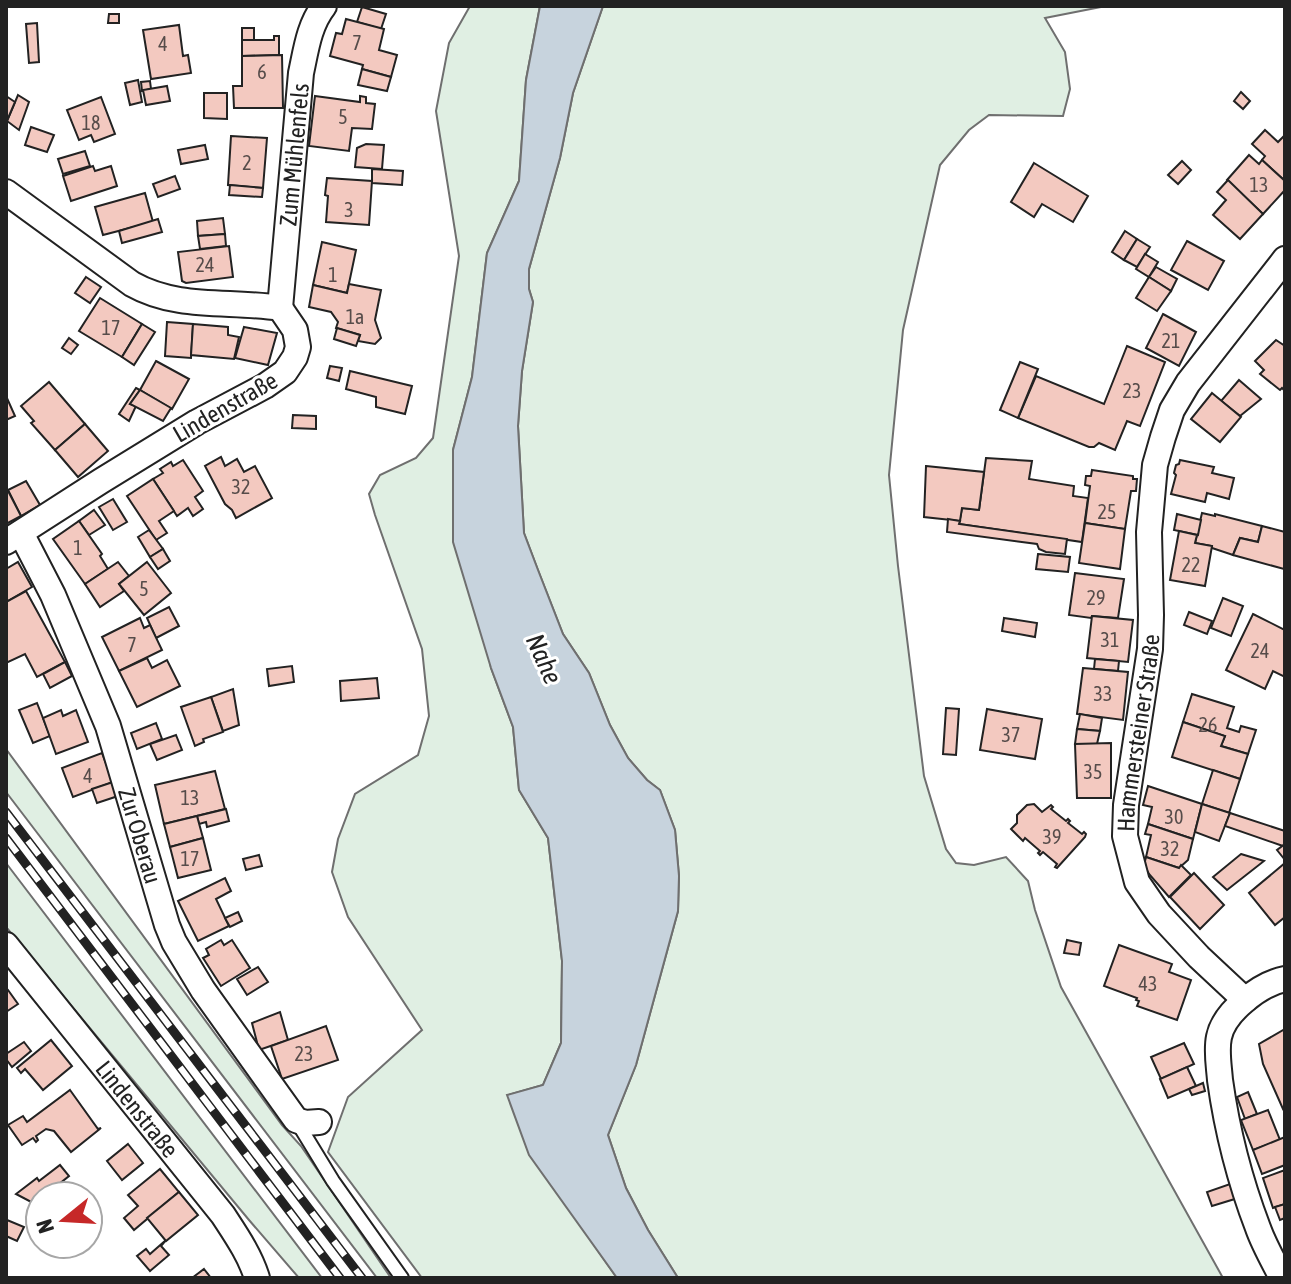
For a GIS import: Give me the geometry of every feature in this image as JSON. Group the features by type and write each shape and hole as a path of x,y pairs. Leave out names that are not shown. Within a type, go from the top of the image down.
{"street":[{"name":"Zum Mühlenfels","path":"280,308 301,73 315,17 324,6"},
{"path":"6,192 148,293 214,304 255,304 280,308"},
{"name":"Hammersteiner Straße","path":"1245,1000 1159,914 1137,882 1125,836 1126,805 1150,649 1149,532 1155,465 1163,437 1172,410 1188,383 1285,259"},
{"name":"Lindenstraße","path":"13,538 197,422 285,372 298,347 295,330 280,308"},
{"name":"Zur Oberau","path":"13,538 59,608 108,726 174,942 203,990 308,1121"},
{"name":"Lindenstraße","path":"6,945 223,1215 241,1242 257,1278"},
{"path":"1282,1278 1258,1229 1233,1150 1218,1060 1219,1036 1229,1016 1258,990 1285,979"}],"lane":[{"name":"Zur Oberau","path":"308,1121 333,1181 402,1278"}],"green space":[{"path":"470,6 540,6 526,80 519,181 487,253 472,377 453,450 491,668 513,727 519,790 548,838 562,961 561,1043 543,1085 508,1095 594,1245 617,1278 422,1278 328,1152 348,1097 422,1030 348,917 332,872 338,839 355,794 418,755 429,716 422,649 369,494 380,475 416,458 433,438 459,256 436,111 449,43"},
{"path":"603,6 1106,6 1045,18 1065,52 1070,89 1063,116 989,115 969,130 940,165 903,330 889,475 924,776 946,849 956,863 974,865 1006,857 1028,881 1061,987 1223,1278 678,1278 626,1188 608,1135 636,1065 678,911 675,830 660,790 628,758 610,725 589,673 563,634 538,570 524,533 518,426 522,371 533,302 529,289 529,269 560,158 573,93"},
{"path":"6,749 282,1125 301,1146 391,1278 377,1278 6,792"},
{"path":"6,863 322,1278 299,1278 6,927"}],"water":[{"name":"Nahe","path":"540,6 603,6 573,93 560,158 529,269 529,289 533,302 522,371 518,426 524,533 563,634 589,673 610,725 628,758 660,790 675,830 678,911 636,1065 608,1135 626,1188 678,1278 617,1278 529,1155 507,1095 543,1085 561,1043 562,961 548,838 519,790 513,727 491,668 453,542 453,450 472,377 487,253 519,181 526,80"}],"building":[{"path":"362,7 386,14 381,29 357,22"},
{"path":"109,14 119,14 119,23 108,23"},
{"path":"346,19 384,29 379,50 397,55 391,77 330,56 336,33 342,34"},
{"path":"37,23 39,62 29,63 26,24"},
{"path":"179,25 183,56 188,55 191,73 151,79 143,30"},
{"path":"242,28 254,28 254,40 242,40"},
{"path":"274,36 279,36 279,55 242,56 242,40 274,40"},
{"path":"282,55 283,108 234,108 233,86 242,86 242,56"},
{"path":"362,69 391,77 387,91 358,85"},
{"path":"138,80 142,102 130,105 125,83"},
{"path":"150,81 151,89 142,91 141,82"},
{"path":"167,86 170,101 146,105 143,90"},
{"path":"1241,92 1250,101 1243,109 1234,101"},
{"path":"204,93 227,93 227,119 204,118"},
{"path":"18,95 29,102 19,130 7,121"},
{"path":"6,96 15,102 6,123"},
{"path":"315,96 360,102 360,96 366,97 366,103 375,104 372,129 352,128 349,151 309,146"},
{"path":"101,97 115,134 94,142 91,135 79,140 67,110"},
{"path":"31,127 54,135 47,152 25,145"},
{"path":"1265,130 1278,142 1285,135 1285,181 1262,160 1265,156 1252,144"},
{"path":"231,136 267,138 263,188 228,185"},
{"path":"366,144 384,145 382,169 355,167 357,148"},
{"path":"205,145 208,159 181,164 178,150"},
{"path":"85,151 90,166 63,174 58,159"},
{"path":"1249,155 1259,164 1262,160 1285,181 1285,190 1263,214 1227,180"},
{"path":"1182,161 1191,170 1178,184 1168,175"},
{"path":"1034,163 1088,196 1073,222 1042,204 1034,217 1011,202"},
{"path":"93,166 95,171 111,166 117,186 71,201 63,176"},
{"path":"372,169 403,171 402,185 372,183"},
{"path":"175,176 180,189 158,197 153,184"},
{"path":"327,178 372,181 369,225 326,222"},
{"path":"1228,180 1263,214 1240,239 1213,215 1226,200 1217,192"},
{"path":"230,185 263,188 262,197 229,195"},
{"path":"145,193 153,222 103,235 95,207"},
{"path":"223,218 225,234 198,236 197,221"},
{"path":"158,219 162,232 122,243 119,231"},
{"path":"1125,231 1137,239 1124,260 1112,252"},
{"path":"225,234 226,246 200,249 198,236"},
{"path":"1137,239 1150,247 1137,267 1124,260"},
{"path":"1187,241 1224,261 1208,290 1171,270"},
{"path":"322,242 356,250 347,293 313,285"},
{"path":"229,246 233,277 182,281 178,252"},
{"path":"1145,254 1158,262 1149,277 1136,269"},
{"path":"1156,267 1177,279 1171,291 1149,277"},
{"path":"86,277 101,287 90,303 75,293"},
{"path":"1149,277 1171,291 1157,311 1136,298"},
{"path":"349,284 381,290 375,320 381,338 375,344 358,341 360,335 336,328 338,322 331,312 309,307 313,285 347,293"},
{"path":"100,298 142,324 122,357 79,331"},
{"path":"1163,314 1196,332 1179,366 1146,348"},
{"path":"167,322 193,324 191,358 165,356"},
{"path":"142,324 155,332 134,365 122,357"},
{"path":"193,324 228,327 228,335 239,337 234,359 191,355"},
{"path":"244,327 277,333 268,365 235,358"},
{"path":"337,328 360,335 356,346 334,339"},
{"path":"69,338 78,345 71,354 62,348"},
{"path":"1276,340 1285,346 1285,391 1260,374 1264,370 1255,361"},
{"path":"1127,346 1165,362 1140,426 1127,421 1115,450 1099,443 1089,447 1018,418 1036,376 1104,404"},
{"path":"156,361 189,379 172,409 140,390"},
{"path":"1020,362 1038,369 1018,418 1000,410"},
{"path":"330,366 342,368 339,381 327,378"},
{"path":"350,371 412,386 405,414 376,407 376,397 346,389"},
{"path":"1239,380 1261,399 1240,416 1221,401"},
{"path":"49,382 85,424 55,450 31,423 34,421 21,406"},
{"path":"136,388 140,390 130,404 136,406 129,421 119,414"},
{"path":"140,390 171,408 163,421 130,404"},
{"path":"1212,393 1241,417 1220,442 1191,419"},
{"path":"6,396 15,416 6,420"},
{"path":"293,415 316,416 316,429 292,428"},
{"path":"85,424 108,451 78,477 55,450"},
{"path":"221,457 225,466 237,459 244,472 255,466 272,498 236,518 205,466"},
{"path":"986,458 1032,461 1029,479 1074,486 1073,496 1088,498 1082,542 959,524 962,508 979,510"},
{"path":"183,460 203,491 195,497 203,509 193,516 188,508 177,516 153,479 163,473 160,469 171,462 173,466"},
{"path":"1180,460 1214,467 1212,473 1234,478 1229,499 1207,493 1205,502 1171,494 1176,465"},
{"path":"926,466 984,472 979,510 962,508 960,521 924,517"},
{"path":"1092,470 1137,479 1136,491 1131,491 1125,529 1085,523 1090,486 1085,485 1086,476 1091,476"},
{"path":"153,479 174,511 159,521 167,533 156,540 127,496"},
{"path":"26,481 40,505 21,516 8,490"},
{"path":"6,487 21,516 6,524"},
{"path":"113,499 127,522 113,530 99,507"},
{"path":"94,510 105,525 89,535 79,521"},
{"path":"1202,513 1262,526 1258,542 1240,538 1233,555 1195,543"},
{"path":"1177,514 1201,520 1198,535 1174,530"},
{"path":"948,519 960,521 959,524 1067,539 1065,554 1046,552 1039,549 1037,544 947,532"},
{"path":"79,521 102,554 100,556 108,569 85,584 53,539"},
{"path":"1085,523 1125,529 1120,569 1079,563"},
{"path":"1262,526 1285,532 1284,569 1233,555 1240,538 1258,542"},
{"path":"149,530 163,549 150,557 138,537"},
{"path":"1179,531 1197,535 1195,543 1212,546 1205,586 1170,580"},
{"path":"163,549 170,561 158,569 150,557"},
{"path":"1038,554 1070,557 1068,572 1036,569"},
{"path":"18,562 32,587 6,602 6,569"},
{"path":"118,562 129,576 119,584 124,591 100,607 85,584"},
{"path":"147,562 171,593 144,615 119,584"},
{"path":"1075,573 1124,579 1118,618 1069,615"},
{"path":"26,591 65,662 37,677 25,654 6,663 6,602"},
{"path":"1223,598 1243,606 1231,636 1211,628"},
{"path":"169,607 179,626 156,638 147,618"},
{"path":"1189,612 1212,621 1207,634 1184,625"},
{"path":"1253,614 1285,630 1285,677 1273,671 1265,689 1226,670"},
{"path":"1092,616 1133,620 1128,662 1087,658"},
{"path":"140,618 144,628 150,625 162,650 119,671 102,637"},
{"path":"1004,618 1037,623 1035,637 1002,631"},
{"path":"147,658 152,668 167,660 180,686 137,707 119,671"},
{"path":"1095,659 1119,661 1118,671 1094,669"},
{"path":"65,662 72,676 50,688 43,674"},
{"path":"292,666 294,682 269,686 267,669"},
{"path":"1083,668 1128,672 1123,720 1077,714"},
{"path":"377,678 379,698 341,701 340,681"},
{"path":"233,689 239,725 223,731 211,697"},
{"path":"1192,694 1234,707 1227,728 1239,732 1241,726 1256,730 1248,754 1221,746 1225,736 1183,722"},
{"path":"211,697 223,732 203,739 204,742 195,746 181,707"},
{"path":"37,703 50,736 33,743 19,710"},
{"path":"946,708 959,709 956,755 943,754"},
{"path":"987,709 1042,719 1035,759 980,750"},
{"path":"61,710 63,716 76,710 88,742 56,754 43,718"},
{"path":"1080,714 1102,718 1100,731 1077,729"},
{"path":"1183,722 1225,736 1221,746 1248,754 1240,779 1172,757"},
{"path":"156,723 162,739 137,749 131,733"},
{"path":"1077,729 1100,731 1097,744 1075,744"},
{"path":"176,735 182,750 157,760 150,744"},
{"path":"1111,743 1111,798 1077,798 1075,744"},
{"path":"102,753 113,782 73,797 62,768"},
{"path":"1213,770 1240,779 1229,813 1202,804"},
{"path":"215,771 225,809 164,824 155,785"},
{"path":"113,782 118,796 97,803 92,789"},
{"path":"1148,786 1202,804 1193,839 1148,824 1152,807 1143,805"},
{"path":"1034,804 1042,812 1051,805 1051,809 1086,834 1057,868 1057,864 1043,852 1040,855 1040,851 1011,829 1017,823 1017,815 1027,805"},
{"path":"1202,804 1230,813 1219,841 1195,832"},
{"path":"226,809 229,821 207,827 206,822 199,824 197,816"},
{"path":"1230,813 1285,831 1285,844 1283,846 1225,826"},
{"path":"197,816 203,838 170,847 164,824"},
{"path":"1148,824 1193,839 1188,860 1179,868 1146,857 1151,835 1145,834"},
{"path":"203,838 211,870 178,878 170,847"},
{"path":"1285,844 1285,860 1277,850"},
{"path":"1241,854 1264,861 1227,890 1213,877"},
{"path":"259,855 262,866 246,870 243,859"},
{"path":"1146,857 1179,868 1181,865 1191,875 1169,897 1149,874 1144,865"},
{"path":"1285,863 1285,917 1275,925 1249,893"},
{"path":"1194,873 1224,905 1200,929 1170,897"},
{"path":"225,878 231,891 216,899 229,926 198,941 178,901"},
{"path":"238,912 242,921 230,927 225,918"},
{"path":"221,940 224,945 232,940 250,968 221,986 203,958 209,955 206,949"},
{"path":"1067,940 1081,943 1079,955 1064,953"},
{"path":"1119,945 1172,964 1169,972 1191,980 1177,1020 1137,1006 1137,998 1104,986"},
{"path":"258,967 268,982 247,995 237,979"},
{"path":"6,991 18,1004 6,1012"},
{"path":"280,1012 288,1040 259,1050 252,1023"},
{"path":"326,1026 338,1060 282,1079 271,1046"},
{"path":"1285,1029 1283,1109 1263,1064 1259,1044"},
{"path":"51,1040 72,1066 43,1090 25,1069 21,1073 17,1068"},
{"path":"24,1042 31,1051 12,1067 6,1054"},
{"path":"1184,1043 1194,1064 1161,1079 1151,1057"},
{"path":"1187,1067 1196,1086 1168,1098 1160,1079"},
{"path":"1203,1083 1205,1091 1192,1095 1189,1089"},
{"path":"70,1090 98,1129 101,1128 71,1152 54,1131 46,1129 36,1136 36,1142 33,1138 22,1145 8,1125 23,1116 27,1122"},
{"path":"1248,1092 1257,1114 1245,1119 1237,1097"},
{"path":"1268,1110 1280,1140 1253,1150 1241,1120"},
{"path":"1285,1137 1285,1165 1262,1174 1253,1150"},
{"path":"128,1144 143,1163 122,1180 107,1161"},
{"path":"60,1165 69,1176 64,1180 40,1180"},
{"path":"160,1169 179,1192 134,1230 124,1218 138,1206 128,1195"},
{"path":"1285,1170 1285,1204 1273,1208 1263,1178"},
{"path":"1233,1183 1238,1198 1212,1206 1207,1192"},
{"path":"24,1188 24,1198 16,1194"},
{"path":"179,1192 198,1215 166,1241 147,1218"},
{"path":"1285,1204 1285,1218 1280,1220 1275,1207"},
{"path":"7,1220 24,1227 17,1241 6,1236"},
{"path":"166,1240 161,1246 169,1255 150,1271 137,1256 146,1249 150,1254"},
{"path":"204,1269 211,1278 192,1278"}],"railway":[{"path":"6,812 362,1278"},
{"path":"6,838 340,1278"}]}
